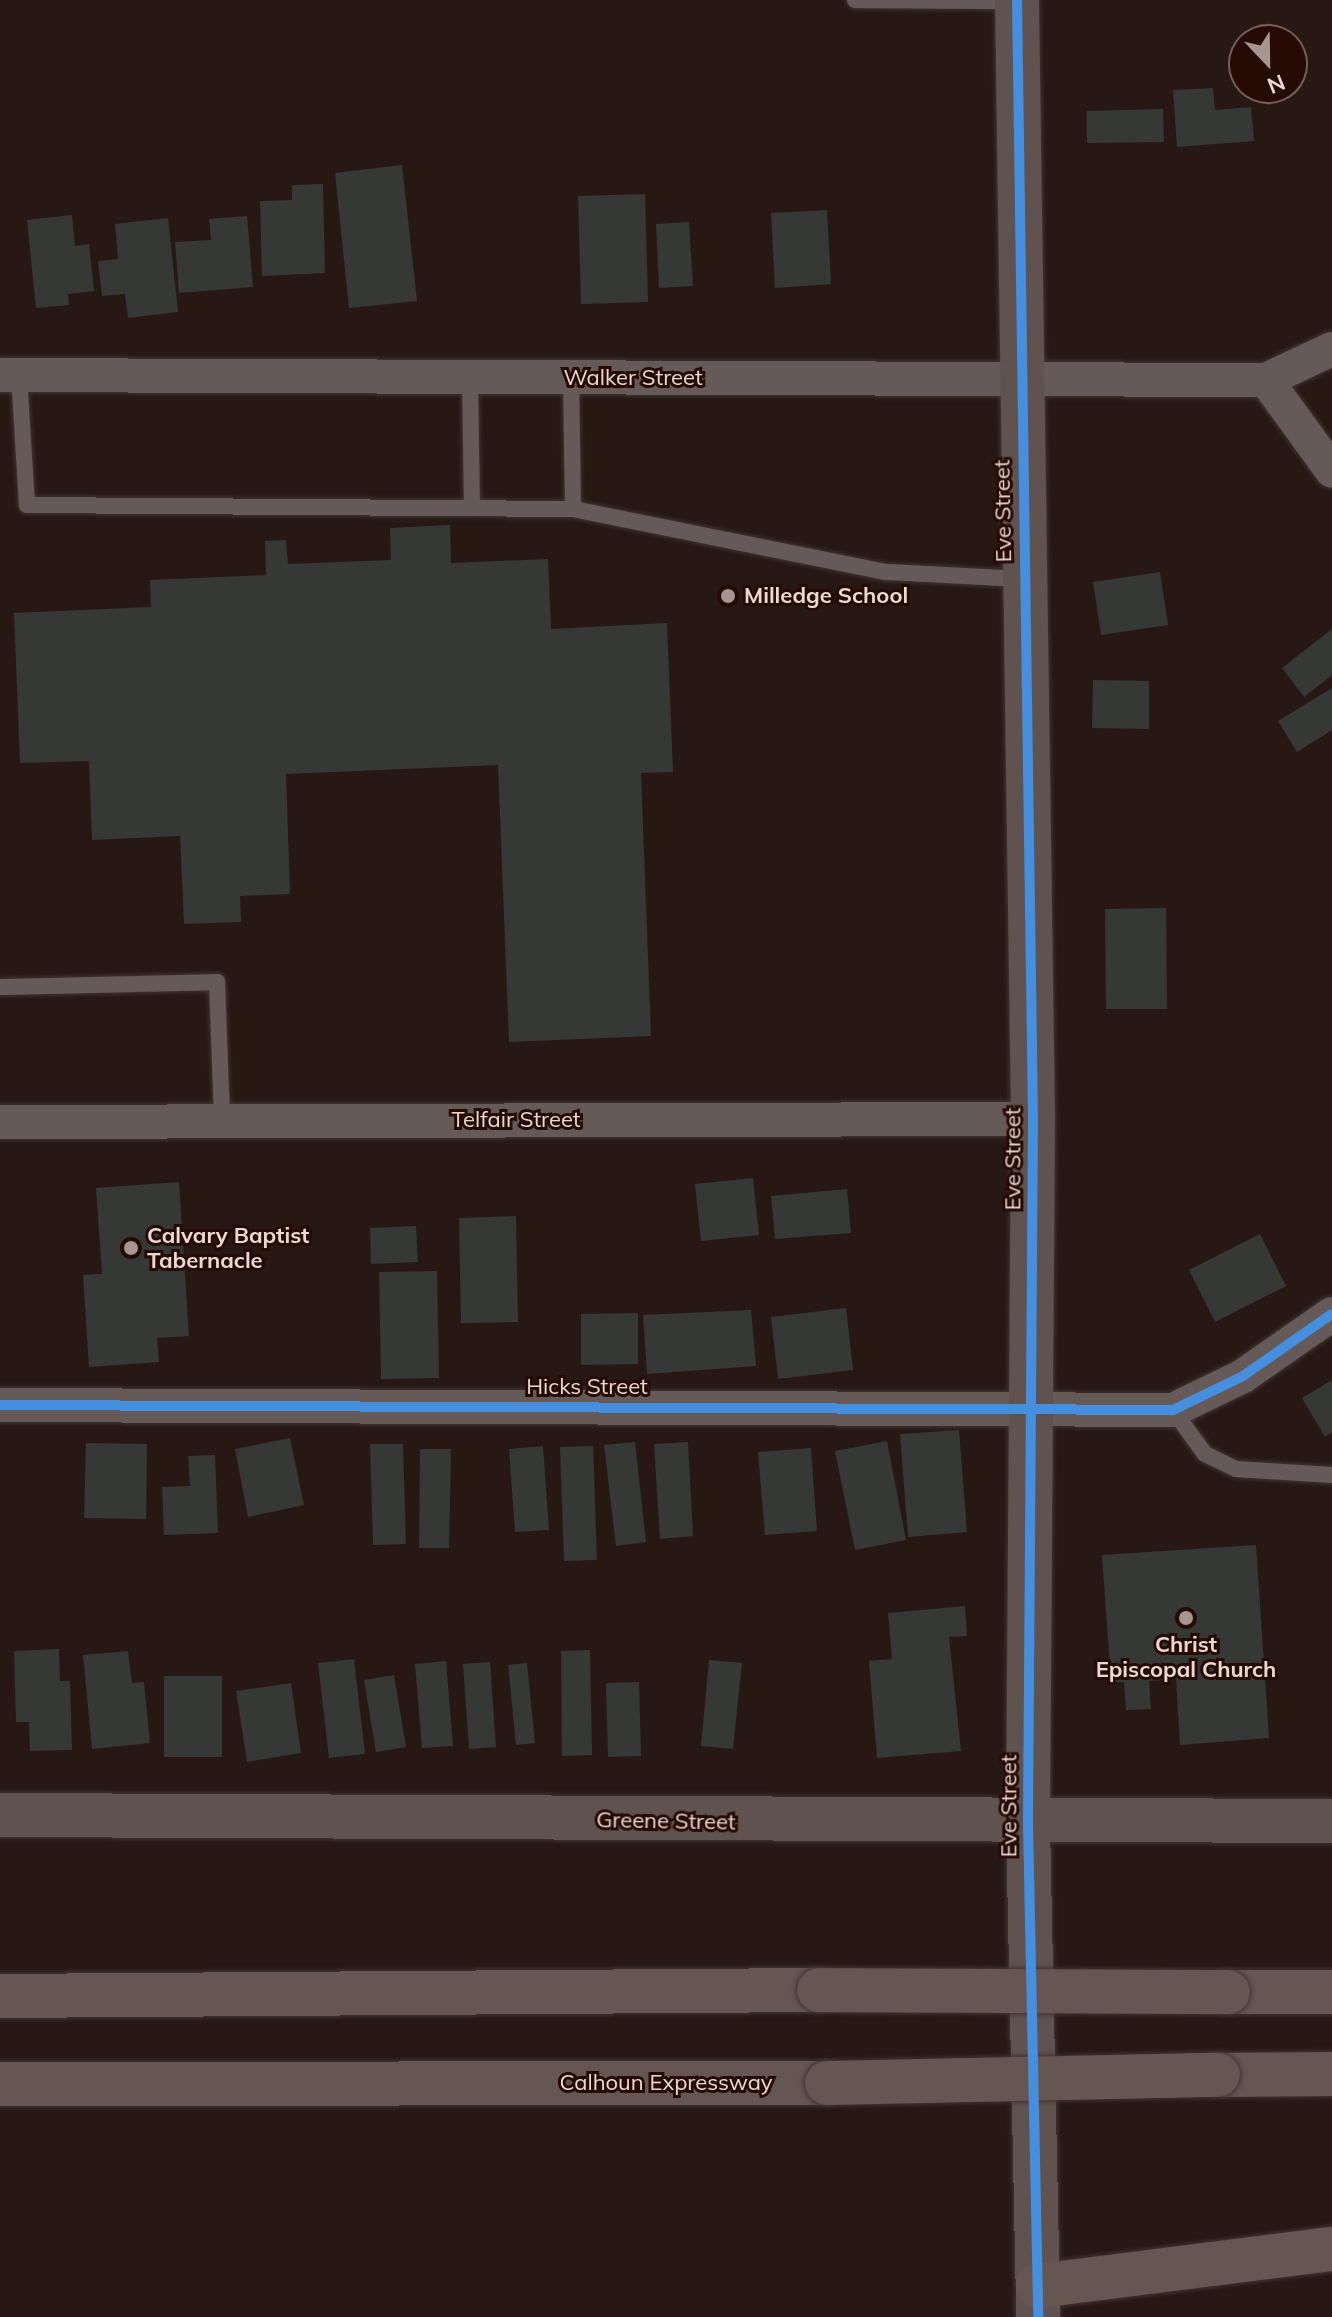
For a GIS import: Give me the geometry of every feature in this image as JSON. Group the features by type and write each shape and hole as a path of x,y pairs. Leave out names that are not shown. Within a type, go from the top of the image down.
{"highway":[{"path":"0,1996 819,1990 1332,1992"},
{"name":"Calhoun Expressway","path":"0,2084 827,2083 1332,2074"},
{"path":"1038,2301 1332,2249"}],"street":[{"name":"Eve Street","path":"1017,1 1033,1119 1034,1408 1028,1824 1038,2301"},
{"name":"Walker Street","path":"10,375 1266,380 1332,349"},
{"path":"1266,380 1332,471"},
{"name":"Telfair Street","path":"0,1122 1033,1119"},
{"path":"1173,1410 1243,1376 1332,1314"},
{"name":"Hicks Street","path":"0,1405 1173,1410"},
{"name":"Greene Street","path":"0,1815 1028,1824 1332,1821"}],"lane":[{"path":"855,0 1017,1"},
{"path":"10,375 27,505 573,509 886,572 1024,579"},
{"path":"470,378 472,508"},
{"path":"571,378 573,509"},
{"path":"0,987 217,982 222,1121"},
{"path":"1173,1410 1205,1454 1236,1469 1332,1475"}],"building":[{"path":"1213,88 1215,110 1251,107 1254,141 1177,147 1173,90"},
{"path":"1163,109 1164,142 1087,143 1087,111"},
{"path":"402,165 417,301 349,308 335,173"},
{"path":"323,184 325,273 262,276 260,201 292,200 292,185"},
{"path":"645,194 648,302 581,304 578,196"},
{"path":"827,210 831,284 775,288 771,213"},
{"path":"72,215 75,246 89,244 94,291 68,294 69,305 36,308 27,220"},
{"path":"247,216 253,287 179,293 175,242 211,240 209,219"},
{"path":"168,218 178,312 128,318 125,294 102,296 98,261 118,259 115,224"},
{"path":"689,222 693,286 659,288 656,224"},
{"path":"450,525 451,563 548,559 551,629 667,623 673,772 641,773 651,1036 509,1042 498,765 286,774 290,894 240,896 241,922 184,924 180,836 92,840 89,761 20,763 14,613 151,607 150,580 266,575 265,541 286,540 288,564 391,560 390,528"},
{"path":"1160,572 1168,625 1101,635 1093,582"},
{"path":"1332,629 1332,675 1304,697 1282,668"},
{"path":"1093,680 1149,681 1149,729 1092,728"},
{"path":"1332,688 1332,730 1297,752 1278,721"},
{"path":"1166,908 1167,1009 1106,1009 1105,909"},
{"path":"753,1178 759,1235 701,1241 695,1184"},
{"path":"179,1182 189,1336 157,1338 159,1362 89,1367 83,1275 102,1274 96,1188"},
{"path":"847,1189 851,1233 775,1239 771,1196"},
{"path":"516,1216 518,1322 461,1323 459,1218"},
{"path":"416,1226 418,1262 371,1264 370,1228"},
{"path":"1260,1234 1286,1286 1215,1322 1189,1270"},
{"path":"437,1271 439,1378 381,1379 379,1272"},
{"path":"846,1308 853,1370 778,1379 771,1317"},
{"path":"751,1310 756,1366 647,1374 643,1315"},
{"path":"638,1313 638,1364 581,1365 581,1314"},
{"path":"1332,1380 1332,1432 1325,1437 1302,1398"},
{"path":"959,1430 967,1532 908,1537 900,1434"},
{"path":"290,1438 304,1505 248,1517 235,1449"},
{"path":"887,1441 906,1540 855,1550 835,1451"},
{"path":"635,1442 646,1542 616,1546 604,1445"},
{"path":"688,1442 693,1536 660,1539 654,1444"},
{"path":"86,1443 147,1444 146,1519 84,1518"},
{"path":"370,1444 403,1444 406,1544 373,1545"},
{"path":"543,1446 549,1530 515,1532 509,1449"},
{"path":"593,1446 597,1560 564,1561 560,1447"},
{"path":"811,1448 817,1531 765,1535 758,1452"},
{"path":"420,1449 451,1449 449,1548 419,1548"},
{"path":"215,1455 218,1533 164,1535 162,1487 190,1486 188,1456"},
{"path":"1256,1545 1269,1738 1180,1745 1176,1679 1149,1681 1151,1709 1126,1710 1124,1682 1111,1683 1102,1555"},
{"path":"965,1606 967,1636 949,1637 961,1751 877,1758 869,1661 892,1659 888,1613"},
{"path":"59,1649 60,1681 70,1681 72,1750 30,1751 29,1722 16,1722 14,1651"},
{"path":"590,1650 592,1755 562,1756 561,1651"},
{"path":"128,1651 132,1683 144,1682 150,1743 92,1749 83,1655"},
{"path":"354,1659 365,1754 329,1758 318,1663"},
{"path":"709,1660 742,1663 733,1749 701,1746"},
{"path":"446,1661 453,1746 422,1748 415,1664"},
{"path":"490,1662 496,1747 469,1749 463,1664"},
{"path":"527,1663 535,1743 516,1745 508,1665"},
{"path":"394,1675 406,1747 376,1752 364,1680"},
{"path":"164,1676 222,1676 222,1757 164,1757"},
{"path":"639,1682 641,1756 608,1757 606,1683"},
{"path":"291,1683 301,1753 247,1762 236,1691"}],"cycle path":[{"path":"1017,0 1033,1119 1028,1824 1038,2317"},
{"path":"0,1405 1173,1410 1243,1376 1332,1314"}],"place":[{"name":"Milledge School","path":"728,596"},
{"name":"Calvary Baptist Tabernacle","path":"131,1248"},
{"name":"Christ Episcopal Church","path":"1186,1618"}]}
